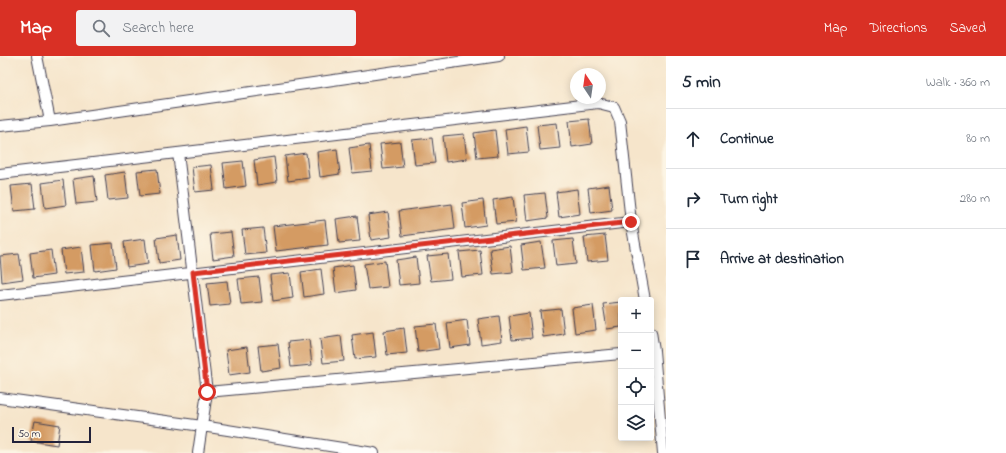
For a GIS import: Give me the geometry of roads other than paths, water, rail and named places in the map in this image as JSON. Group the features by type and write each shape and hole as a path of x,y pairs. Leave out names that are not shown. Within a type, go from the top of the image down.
{"street":[{"path":"37,56 50,121"},
{"path":"0,126 50,121 498,56"},
{"path":"0,174 598,103 614,107 620,121 631,222 644,297"},
{"path":"178,154 207,392 198,453"},
{"path":"0,295 631,222"},
{"path":"207,392 618,354"},
{"path":"654,361 663,453"},
{"path":"0,398 202,426 318,449 374,453"}]}
